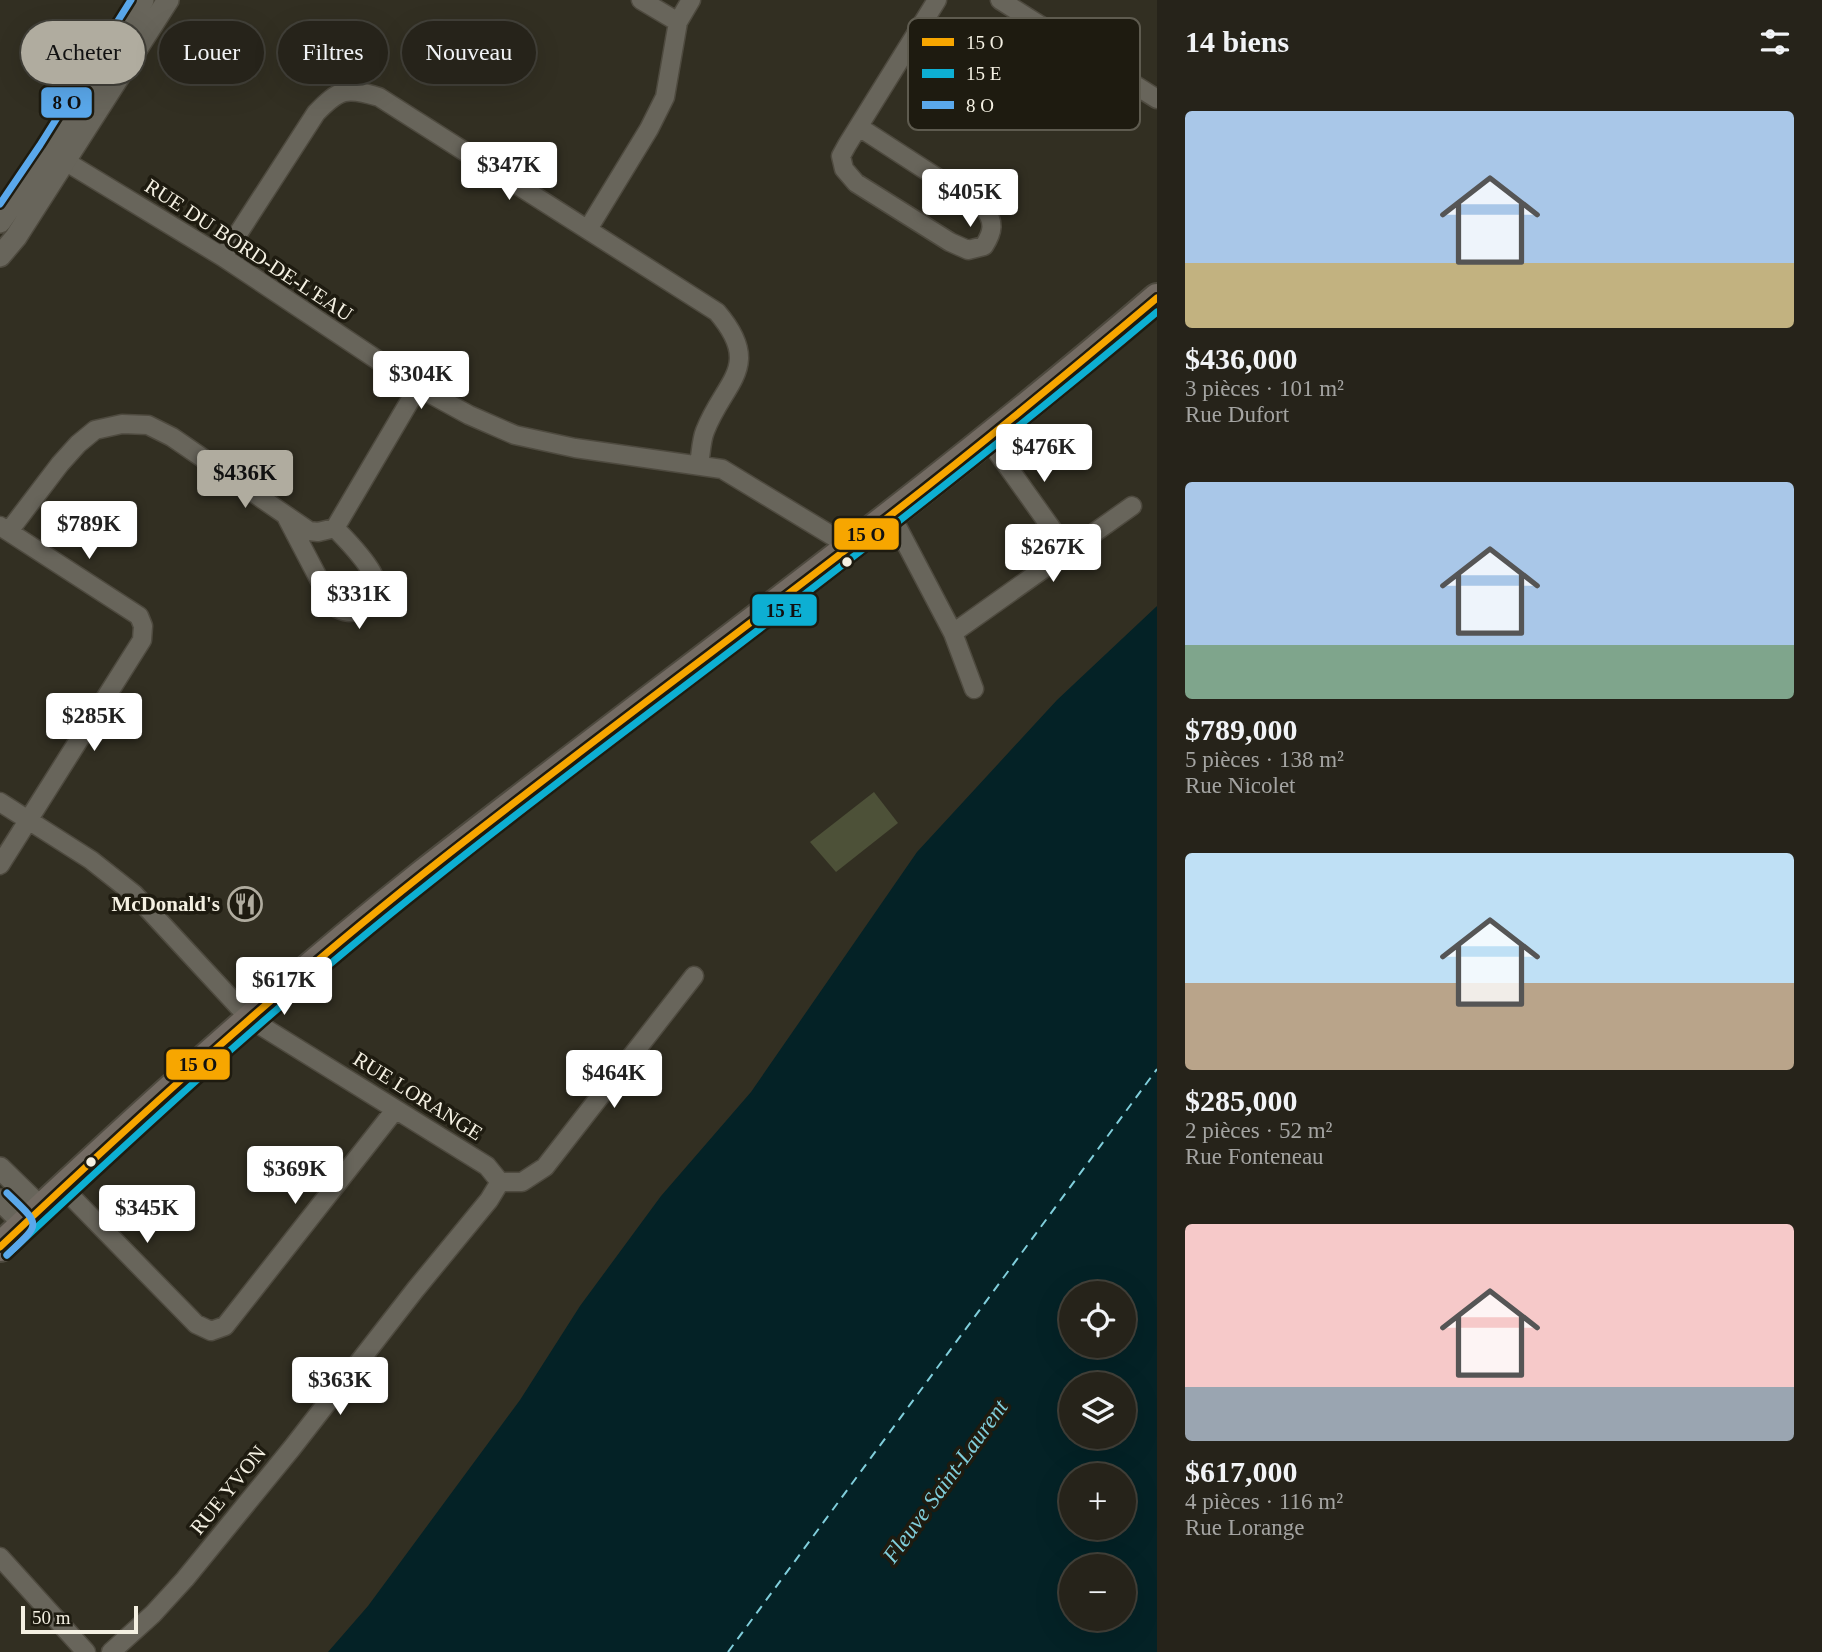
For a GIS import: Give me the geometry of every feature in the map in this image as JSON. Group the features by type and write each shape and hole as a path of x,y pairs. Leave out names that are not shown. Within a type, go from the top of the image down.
{"main road":[{"path":"0,1247 250,1019 424,874 988,439 1157,299"}],"street":[{"path":"0,256 16,237 57,156 143,0"},
{"path":"0,222 57,156 168,0"},
{"path":"641,0 678,22"},
{"path":"588,229 649,129 665,97 678,22 691,0"},
{"path":"926,18 937,0"},
{"path":"1000,0 1029,18"},
{"path":"859,127 984,208 991,216 993,228 984,246 968,250 950,242 856,183 844,169 841,156 908,47"},
{"path":"1140,88 1157,99"},
{"path":"223,257 316,113 334,95 357,90 379,97 718,312 732,329 739,351 738,371 705,432 699,464"},
{"name":"RUE DU BORD-DE-L'EAU","path":"57,156 223,257 418,387 469,415 515,435 627,457 722,469 849,546"},
{"path":"0,865 142,640 143,626 139,616 4,528 78,444 95,430 122,424 148,425 172,438 309,531 335,528 418,387"},
{"path":"988,439 1067,550"},
{"path":"953,633 1132,506"},
{"path":"286,515 332,606 353,612 369,607 379,587 368,564 335,528"},
{"path":"891,515 953,633 974,688"},
{"name":"RUE LORANGE","path":"0,802 90,860 134,894 250,1019 487,1166 500,1182"},
{"path":"500,1182 522,1182 545,1167 694,976"},
{"path":"64,1189 196,1324 211,1331 225,1326 395,1110"},
{"path":"0,1168 33,1216"},
{"name":"RUE YVON","path":"111,1652 153,1614 198,1563 489,1200 500,1182"},
{"path":"0,1200 33,1216"},
{"path":"0,1557 86,1652"}],"green space":[{"path":"874,792 898,823 836,872 810,842"}],"water":[{"name":"Fleuve Saint-Laurent","path":"1157,606 1157,1652 328,1652 368,1606 520,1400 580,1306 661,1196 751,1092 917,852 1057,700"}],"ferry route":[{"path":"728,1652 1157,1069"}],"transit line":[{"path":"0,204 131,0"},
{"path":"0,1247 208,1056 368,918 537,785 918,494 1157,298"},
{"path":"7,1255 214,1065 373,928 520,811 936,492 1157,312"},
{"path":"7,1193 26,1212 33,1224 27,1236 7,1255"}],"place":[{"name":"McDonald's","path":"245,904"}]}
